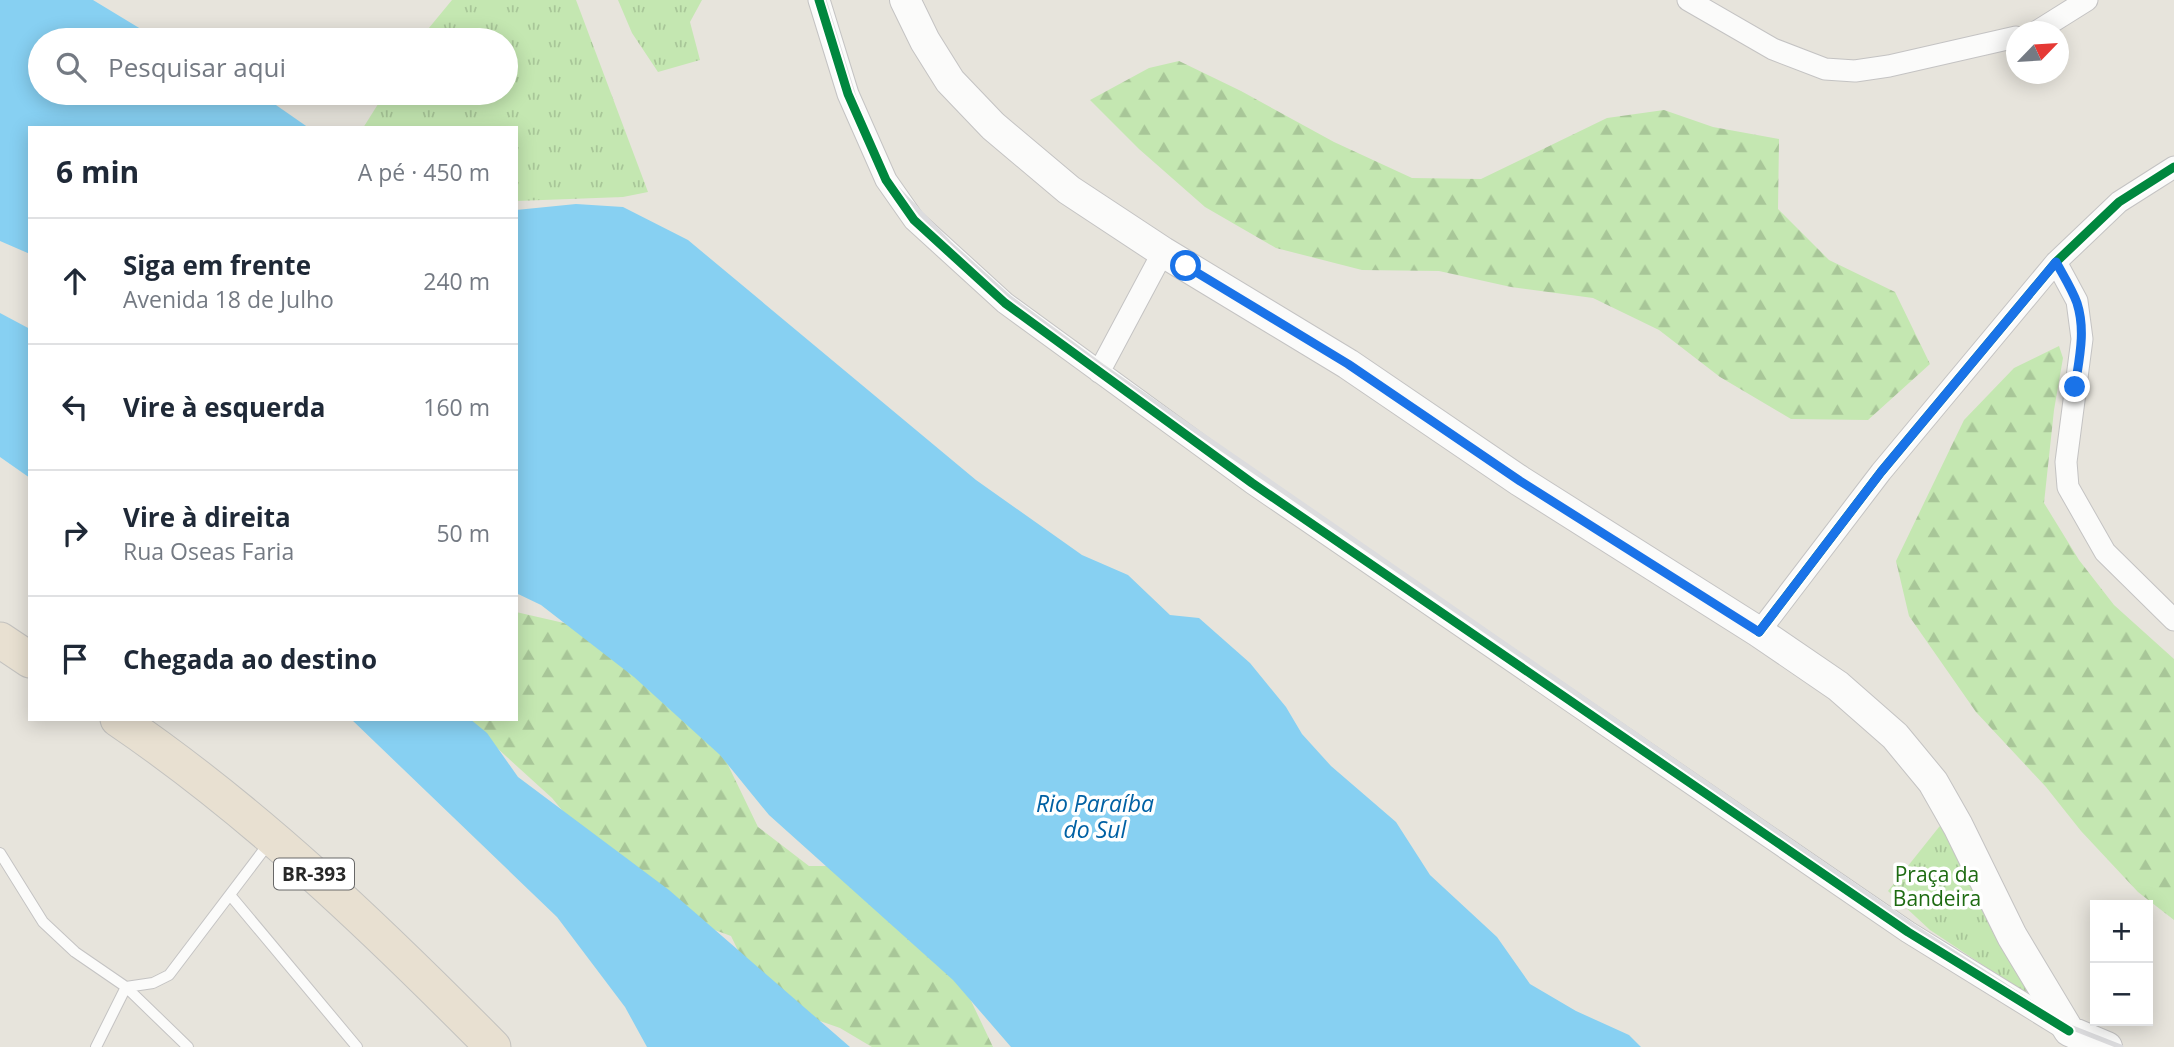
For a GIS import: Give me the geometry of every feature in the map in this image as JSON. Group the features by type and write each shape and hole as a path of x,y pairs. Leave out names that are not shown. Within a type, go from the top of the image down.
{"highway":[{"path":"0,640 28,659"},
{"name":"BR-393","path":"121,721 273,837 415,967 493,1047"}],"main road":[{"path":"905,0 925,41 950,81 992,126 1069,190 1163,252 1348,364 1520,481 1759,632 1847,694 1895,736 1933,782 1958,826 2012,936 2069,1031 2106,1047"}],"street":[{"path":"819,0 848,94 886,180 914,219 1005,303 1252,483 1908,932 2069,1031"},
{"path":"1688,0 1773,49 1825,69 1855,71 1889,66 2006,39"},
{"path":"2054,21 2087,0"},
{"path":"1759,632 1881,472 2056,262 2119,202 2174,167"},
{"path":"1099,372 1163,252"},
{"path":"2056,262 2077,301 2082,339 2066,462 2068,487 2105,552 2174,620"}],"lane":[{"path":"126,987 152,983 169,975 273,837"},
{"path":"0,853 43,922 75,952 126,987 188,1047"},
{"path":"230,895 357,1047"},
{"path":"96,1047 126,987"}],"green space":[{"path":"452,0 576,0 648,192 623,197 518,201 518,126 364,126 377,105 518,105 518,28 429,28"},
{"path":"618,0 702,0 690,22 700,60 658,72 632,33"},
{"path":"1179,61 1241,91 1334,142 1412,178 1481,179 1607,118 1664,110 1713,127 1779,139 1778,209 1829,260 1895,292 1930,364 1868,420 1791,419 1720,377 1659,330 1593,298 1511,287 1439,271 1362,270 1276,248 1205,207 1139,149 1090,100 1149,68"},
{"path":"2059,346 2063,358 2054,410 2044,503 2079,560 2114,605 2174,659 2174,920 2153,904 2153,900 2148,900 2138,892 1976,712 1909,616 1896,561 1964,420 2014,368"},
{"path":"518,612 599,631 714,736 758,827 809,866 842,866 963,984 993,1047 872,1047 840,1028 820,1021 769,1014 731,936 712,929 590,844 552,798 467,721 518,721"},
{"name":"Praça da Bandeira","path":"1947,820 2028,995 1930,930 1888,891"}],"water":[{"path":"0,0 93,0 139,28 28,28 28,105 276,105 306,126 28,126 28,253 0,241"},
{"name":"Rio Paraíba do Sul","path":"576,204 623,207 688,240 976,480 1082,555 1128,575 1170,615 1199,618 1250,663 1286,707 1302,734 1331,766 1396,822 1430,875 1497,937 1530,984 1576,1011 1629,1035 1641,1047 1011,1047 953,980 769,815 720,755 634,677 541,605 518,594 518,210"},
{"path":"0,313 28,328 28,477 0,457"},
{"path":"353,721 472,721 487,733 518,777 669,890 850,1047 647,1047 625,1007 557,917"}],"railway":[{"path":"824,0 854,97 888,179 949,243 1010,298 1102,366 1913,926 2065,1025 2121,1047"}],"cycle path":[{"path":"819,0 848,94 886,180 914,220 1005,303 1252,483 1908,932 2069,1031"},
{"path":"1759,632 1881,472 2056,262 2119,202 2174,167"}],"route":[{"path":"1186,266 1348,364 1520,481 1759,632 1881,472 2056,262 2077,301 2081,320 2082,339 2075,387"}]}
